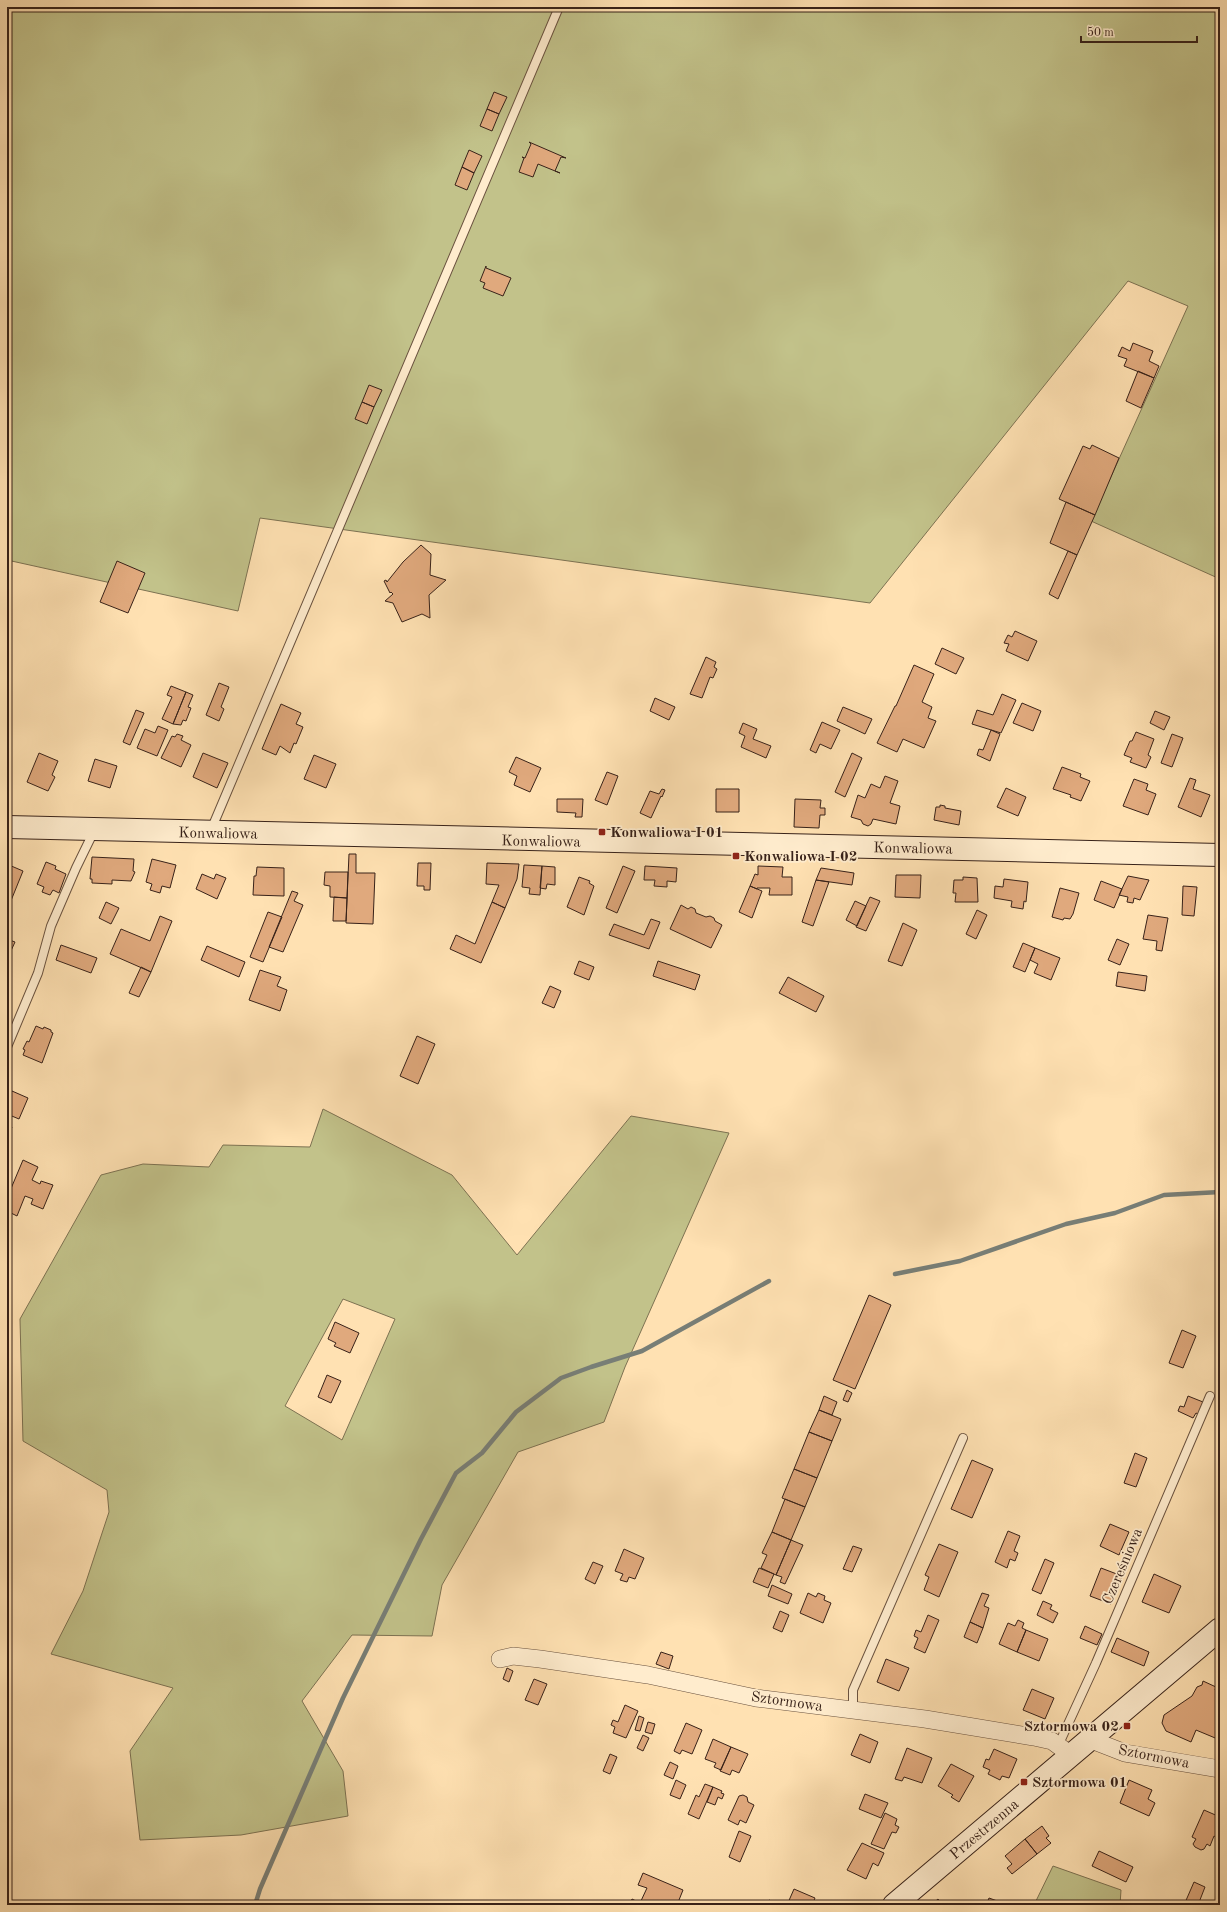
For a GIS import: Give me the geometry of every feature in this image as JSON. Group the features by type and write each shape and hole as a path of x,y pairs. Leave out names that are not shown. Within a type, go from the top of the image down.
{"street":[{"name":"Konwaliowa","path":"7,827 1220,855"},
{"name":"Przestrzenna","path":"894,1905 1064,1750 1089,1740 1220,1629"},
{"name":"Sztormowa","path":"500,1659 513,1656 540,1659 648,1675 756,1698 925,1719 1052,1741 1064,1750"},
{"name":"Sztormowa","path":"1089,1740 1125,1753 1220,1769"}],"lane":[{"path":"210,832 559,7"},
{"path":"7,1047 38,973 51,926 76,868 95,830"},
{"name":"Czereśniowa","path":"1064,1750 1096,1663 1210,1396"},
{"path":"853,1710 853,1690 963,1438"}],"green space":[{"path":"7,7 1220,7 1220,579 1091,521 1188,306 1128,281 870,603 260,518 238,611 7,560"},
{"path":"323,1109 452,1175 517,1255 631,1116 729,1133 625,1367 604,1422 518,1452 442,1585 432,1636 352,1635 302,1701 343,1771 348,1816 241,1835 140,1840 130,1751 173,1688 51,1654 83,1591 109,1512 107,1490 23,1441 20,1319 101,1175 143,1164 209,1167 223,1145 310,1147","holes":["343,1299 395,1319 342,1440 285,1406"]},
{"path":"1053,1866 1121,1890 1120,1905 1034,1905"}],"building":[{"path":"494,92 507,97 499,114 487,109"},
{"path":"487,109 499,114 492,131 480,126"},
{"path":"529,142 566,158 561,157 555,171 538,164 533,177 519,172 524,158 522,157 525,158 531,144"},
{"path":"469,150 482,156 474,173 462,167"},
{"path":"462,167 474,173 467,190 455,185"},
{"path":"486,266 486,268 511,278 503,296 483,288 485,283 480,281"},
{"path":"1133,343 1153,351 1149,361 1159,366 1154,378 1124,366 1127,359 1118,356 1122,347 1130,351"},
{"path":"1138,371 1154,378 1141,408 1126,401"},
{"path":"369,385 382,390 374,407 362,402"},
{"path":"362,402 374,407 367,424 355,419"},
{"path":"1092,445 1119,458 1095,515 1059,499 1083,446 1090,449"},
{"path":"1066,502 1095,515 1077,555 1050,543"},
{"path":"421,545 431,554 430,575 446,580 429,595 430,618 422,614 402,622 393,603 385,601 393,594 391,592 390,593 384,581 386,580 387,582 403,562"},
{"path":"1068,551 1077,555 1058,599 1049,594"},
{"path":"117,561 145,573 128,613 100,602"},
{"path":"1015,631 1037,641 1028,661 1006,651 1009,644 1004,643 1008,635 1012,637"},
{"path":"942,648 964,658 956,674 935,664"},
{"path":"706,657 716,662 714,667 717,669 713,678 710,677 702,698 690,694"},
{"path":"914,665 934,674 922,702 932,707 928,718 936,721 924,748 903,739 897,752 877,743 896,706"},
{"path":"219,683 229,687 221,707 224,709 219,721 206,715"},
{"path":"171,686 186,692 173,724 162,719 172,697 167,695"},
{"path":"186,692 193,695 188,707 191,708 186,721 183,720 181,725 173,724"},
{"path":"1002,694 1016,700 1001,733 972,724 977,710 993,715"},
{"path":"655,698 675,707 669,720 650,711"},
{"path":"1022,703 1041,711 1033,731 1013,723"},
{"path":"281,704 301,713 296,724 303,727 296,744 294,743 290,753 280,746 276,755 262,749"},
{"path":"843,707 872,719 865,734 837,721"},
{"path":"136,710 144,713 130,745 123,742"},
{"path":"1155,711 1170,717 1164,730 1150,723"},
{"path":"822,722 840,730 831,749 820,744 816,753 810,750"},
{"path":"743,723 757,729 753,739 771,746 766,758 741,747 745,736 739,733"},
{"path":"158,726 168,730 157,756 137,748 145,729 155,733"},
{"path":"991,730 1000,734 990,761 977,755 979,749 983,750"},
{"path":"1136,732 1154,739 1148,755 1151,757 1146,768 1130,762 1132,758 1124,755"},
{"path":"177,734 183,736 181,740 191,745 181,767 161,758 172,736 175,737"},
{"path":"1172,734 1183,738 1172,767 1161,763"},
{"path":"39,753 58,761 52,775 55,777 48,791 27,782"},
{"path":"203,753 228,763 217,788 193,777"},
{"path":"852,753 862,758 845,797 835,792"},
{"path":"314,755 336,764 326,788 304,779"},
{"path":"516,757 541,768 530,792 514,785 517,776 509,772"},
{"path":"95,759 117,766 110,788 88,781"},
{"path":"1062,767 1081,774 1080,777 1090,781 1081,801 1070,797 1071,795 1053,789"},
{"path":"607,772 618,776 607,805 595,800"},
{"path":"885,776 898,781 890,803 900,806 896,824 873,819 871,824 868,826 863,824 861,820 851,817 858,795 865,798 871,784 880,788"},
{"path":"1190,778 1196,780 1193,789 1210,795 1201,817 1178,807"},
{"path":"1134,779 1148,784 1146,790 1156,794 1148,815 1123,806"},
{"path":"1006,788 1026,797 1018,816 997,807"},
{"path":"662,789 665,790 651,818 640,813 650,791 659,794"},
{"path":"716,789 739,789 739,812 716,812"},
{"path":"557,799 583,799 582,817 575,817 576,813 557,812"},
{"path":"795,799 821,800 820,808 825,808 825,815 820,815 819,828 794,827"},
{"path":"940,805 945,806 945,808 961,811 959,825 934,820 936,807 940,807"},
{"path":"349,854 356,854 356,873 375,873 373,924 346,923"},
{"path":"92,857 134,859 133,871 135,872 131,881 112,880 112,884 92,883 92,879 90,879"},
{"path":"152,859 176,865 170,888 162,886 160,893 150,890 152,884 146,882"},
{"path":"46,862 56,866 55,869 66,874 59,893 53,890 50,895 42,892 44,887 37,884"},
{"path":"418,863 431,863 430,890 424,890 424,886 417,886"},
{"path":"487,863 519,864 517,879 505,908 492,902 499,885 486,884"},
{"path":"9,865 23,871 8,908 7,869"},
{"path":"524,865 542,866 540,895 529,894 530,888 522,887"},
{"path":"542,866 555,867 555,885 547,884 546,889 540,888"},
{"path":"623,866 635,871 617,913 606,908"},
{"path":"645,866 677,868 676,882 667,881 667,887 654,886 655,880 644,880"},
{"path":"758,866 783,867 782,877 792,877 792,895 769,895 770,888 757,889 750,886 755,874 758,875"},
{"path":"257,867 284,868 284,896 253,895 254,876 256,876"},
{"path":"821,868 854,873 852,885 816,880"},
{"path":"325,872 348,872 347,898 330,897 330,886 324,885"},
{"path":"202,874 214,879 216,874 226,878 217,899 196,889"},
{"path":"896,875 921,875 920,898 895,897"},
{"path":"1128,876 1149,880 1140,900 1134,898 1133,903 1127,902 1128,897 1119,895"},
{"path":"579,877 590,881 589,883 594,886 584,915 567,907"},
{"path":"963,877 977,878 978,902 955,902 956,893 953,893 954,880 963,880"},
{"path":"1004,879 1028,882 1026,902 1024,901 1023,909 1011,907 1012,901 994,898 995,886 1003,887"},
{"path":"816,880 829,882 813,926 802,922"},
{"path":"1101,881 1122,889 1114,908 1094,900"},
{"path":"750,886 762,891 752,918 739,912"},
{"path":"1183,886 1197,887 1194,916 1182,915"},
{"path":"1060,888 1079,893 1070,919 1064,918 1063,920 1052,917"},
{"path":"292,891 298,893 294,901 303,905 283,952 269,947"},
{"path":"334,897 347,898 346,921 333,921"},
{"path":"870,897 880,901 866,931 856,927"},
{"path":"855,901 866,906 857,926 846,920"},
{"path":"106,902 119,908 111,924 99,918"},
{"path":"492,902 505,908 481,963 450,949 456,935 475,944"},
{"path":"681,905 688,909 691,907 695,909 696,913 706,917 710,916 722,925 711,948 670,929"},
{"path":"977,910 987,915 976,939 966,934"},
{"path":"268,912 282,917 263,962 250,957"},
{"path":"1148,915 1168,918 1162,951 1156,950 1157,941 1143,939"},
{"path":"160,916 172,921 151,972 110,954 121,929 150,941"},
{"path":"651,919 660,922 649,949 609,935 614,924 644,935"},
{"path":"903,923 917,930 902,966 888,961"},
{"path":"7,939 15,942 10,953 7,952"},
{"path":"1117,939 1129,944 1120,965 1108,960"},
{"path":"1023,943 1035,948 1025,972 1013,967"},
{"path":"61,945 97,958 91,973 56,960"},
{"path":"207,946 245,962 239,977 201,960"},
{"path":"1035,948 1060,958 1051,980 1034,973 1038,964 1030,960"},
{"path":"579,961 594,967 589,980 574,974"},
{"path":"658,961 700,975 695,990 653,976"},
{"path":"141,967 151,972 139,997 129,993"},
{"path":"260,970 281,977 277,986 287,990 280,1011 249,1000"},
{"path":"1118,972 1147,976 1145,991 1116,986"},
{"path":"788,977 824,996 816,1012 779,993"},
{"path":"550,986 561,991 554,1008 542,1003"},
{"path":"36,1026 43,1029 44,1027 51,1030 53,1033 42,1063 23,1055 25,1050 23,1049 27,1041 29,1042"},
{"path":"417,1036 435,1044 418,1084 400,1076"},
{"path":"12,1091 28,1098 19,1119 7,1114 7,1102"},
{"path":"7,1125 12,1127 8,1136 11,1138 8,1145 7,1144"},
{"path":"23,1160 38,1167 32,1180 40,1184 41,1181 53,1185 43,1209 31,1204 33,1199 25,1196 17,1216 7,1211 7,1198"},
{"path":"869,1295 891,1305 855,1389 833,1380"},
{"path":"335,1322 359,1333 350,1353 334,1346 336,1343 328,1339"},
{"path":"1182,1330 1196,1336 1183,1368 1169,1363"},
{"path":"327,1375 341,1381 331,1403 318,1397"},
{"path":"847,1390 852,1393 848,1402 843,1400"},
{"path":"824,1396 837,1402 832,1415 819,1410"},
{"path":"1188,1396 1203,1402 1198,1414 1196,1413 1193,1418 1178,1411 1180,1406 1184,1407"},
{"path":"819,1410 841,1419 832,1441 809,1432"},
{"path":"809,1432 832,1441 817,1478 794,1469"},
{"path":"1135,1453 1147,1458 1136,1487 1124,1483"},
{"path":"972,1460 993,1469 972,1518 951,1509"},
{"path":"794,1469 817,1478 805,1507 782,1498"},
{"path":"785,1499 805,1507 791,1540 772,1532"},
{"path":"1110,1524 1129,1532 1119,1555 1100,1546"},
{"path":"1008,1531 1020,1536 1014,1551 1018,1553 1015,1561 1010,1559 1007,1568 995,1562"},
{"path":"772,1532 791,1540 776,1575 761,1568 767,1555 762,1553"},
{"path":"791,1540 803,1545 785,1584 780,1582 782,1577 776,1575"},
{"path":"939,1544 958,1552 939,1597 924,1590 929,1577 925,1575"},
{"path":"853,1546 862,1549 852,1572 843,1569"},
{"path":"624,1549 644,1558 635,1579 629,1577 627,1582 620,1580 623,1574 615,1571"},
{"path":"1045,1559 1054,1563 1041,1594 1032,1590"},
{"path":"593,1562 603,1566 595,1584 585,1579"},
{"path":"759,1568 774,1574 768,1588 753,1582"},
{"path":"1101,1568 1122,1576 1111,1604 1090,1596"},
{"path":"1154,1574 1181,1586 1169,1613 1142,1602"},
{"path":"772,1585 792,1594 788,1604 768,1596"},
{"path":"808,1593 816,1597 818,1593 825,1596 824,1600 831,1603 823,1623 800,1613"},
{"path":"982,1593 989,1595 984,1606 989,1608 983,1628 970,1622"},
{"path":"1043,1601 1052,1605 1050,1609 1058,1613 1053,1623 1037,1615"},
{"path":"780,1611 789,1615 782,1632 773,1628"},
{"path":"928,1615 939,1620 925,1653 914,1648 918,1638 914,1636 916,1630 921,1632"},
{"path":"1018,1620 1024,1623 1022,1628 1026,1630 1017,1652 999,1644 1008,1623 1015,1626"},
{"path":"970,1622 983,1628 977,1643 964,1637"},
{"path":"1085,1626 1102,1634 1097,1645 1080,1638"},
{"path":"1026,1630 1048,1639 1039,1661 1017,1652"},
{"path":"1117,1638 1149,1652 1144,1666 1111,1652"},
{"path":"661,1652 673,1656 669,1669 656,1664"},
{"path":"886,1659 909,1668 899,1691 877,1682"},
{"path":"507,1668 513,1671 509,1682 503,1679"},
{"path":"534,1679 547,1684 538,1705 525,1700"},
{"path":"1203,1681 1216,1687 1215,1690 1220,1693 1220,1740 1196,1730 1191,1742 1166,1731 1162,1723 1164,1715 1192,1696 1197,1687 1202,1685"},
{"path":"1032,1689 1054,1698 1045,1719 1023,1710"},
{"path":"625,1705 638,1711 626,1738 613,1733 615,1727 611,1725 613,1720 618,1722"},
{"path":"639,1716 644,1718 640,1731 635,1730"},
{"path":"648,1722 655,1724 652,1734 645,1732"},
{"path":"686,1723 702,1730 692,1754 682,1750 680,1754 674,1751"},
{"path":"860,1734 878,1742 870,1763 851,1755"},
{"path":"643,1735 649,1738 643,1751 637,1748"},
{"path":"713,1739 731,1747 721,1770 714,1767 716,1763 705,1759"},
{"path":"731,1747 748,1754 739,1773 732,1770 730,1775 720,1771"},
{"path":"907,1748 932,1758 922,1783 904,1777 902,1781 895,1779"},
{"path":"994,1749 1017,1759 1009,1778 1002,1776 1000,1780 988,1774 990,1770 983,1767 986,1759 989,1760"},
{"path":"610,1754 617,1757 610,1774 603,1771"},
{"path":"670,1762 678,1766 673,1779 664,1775"},
{"path":"951,1764 974,1776 959,1802 951,1797 953,1795 938,1786"},
{"path":"676,1780 686,1785 680,1799 670,1795"},
{"path":"1129,1780 1152,1790 1148,1799 1155,1803 1149,1816 1120,1803"},
{"path":"705,1784 713,1787 699,1819 688,1814 696,1795 699,1797"},
{"path":"713,1787 722,1791 721,1793 724,1794 722,1799 718,1797 715,1805 707,1802"},
{"path":"865,1794 888,1803 881,1818 859,1809"},
{"path":"743,1795 747,1797 748,1802 754,1805 746,1823 740,1820 738,1825 728,1820 739,1796"},
{"path":"1204,1810 1220,1817 1220,1839 1214,1836 1210,1846 1207,1844 1204,1849 1201,1850 1195,1847 1193,1844 1196,1839 1192,1837"},
{"path":"885,1813 897,1819 895,1825 899,1827 896,1833 892,1832 884,1849 871,1844"},
{"path":"1042,1826 1049,1836 1046,1838 1051,1843 1037,1854 1025,1839"},
{"path":"739,1831 751,1836 740,1862 729,1857"},
{"path":"1025,1839 1037,1854 1012,1874 1007,1868 1012,1864 1005,1856"},
{"path":"862,1843 884,1853 878,1866 873,1863 866,1879 847,1870"},
{"path":"1099,1851 1133,1867 1126,1882 1092,1866"},
{"path":"643,1873 683,1890 677,1905 668,1901 667,1905 629,1905 632,1899 640,1903 647,1888 638,1885"},
{"path":"1194,1882 1205,1887 1198,1905 1184,1905"},
{"path":"794,1889 815,1898 812,1905 787,1905"},
{"path":"989,1898 1000,1902 999,1905 986,1905"},
{"path":"938,1899 943,1905 931,1905"},
{"path":"769,1900 777,1903 776,1905 767,1905"}],"waterway":[{"path":"895,1274 960,1261 1066,1224 1115,1213 1164,1195 1220,1192"},
{"path":"255,1905 260,1889 343,1698 421,1539 456,1473 482,1453 516,1412 561,1378 642,1351 769,1281"}],"place":[{"name":"Konwaliowa I 01","path":"602,832"},
{"name":"Konwaliowa I 02","path":"736,856"},
{"name":"Sztormowa 02","path":"1127,1726"},
{"name":"Sztormowa 01","path":"1024,1782"}]}
